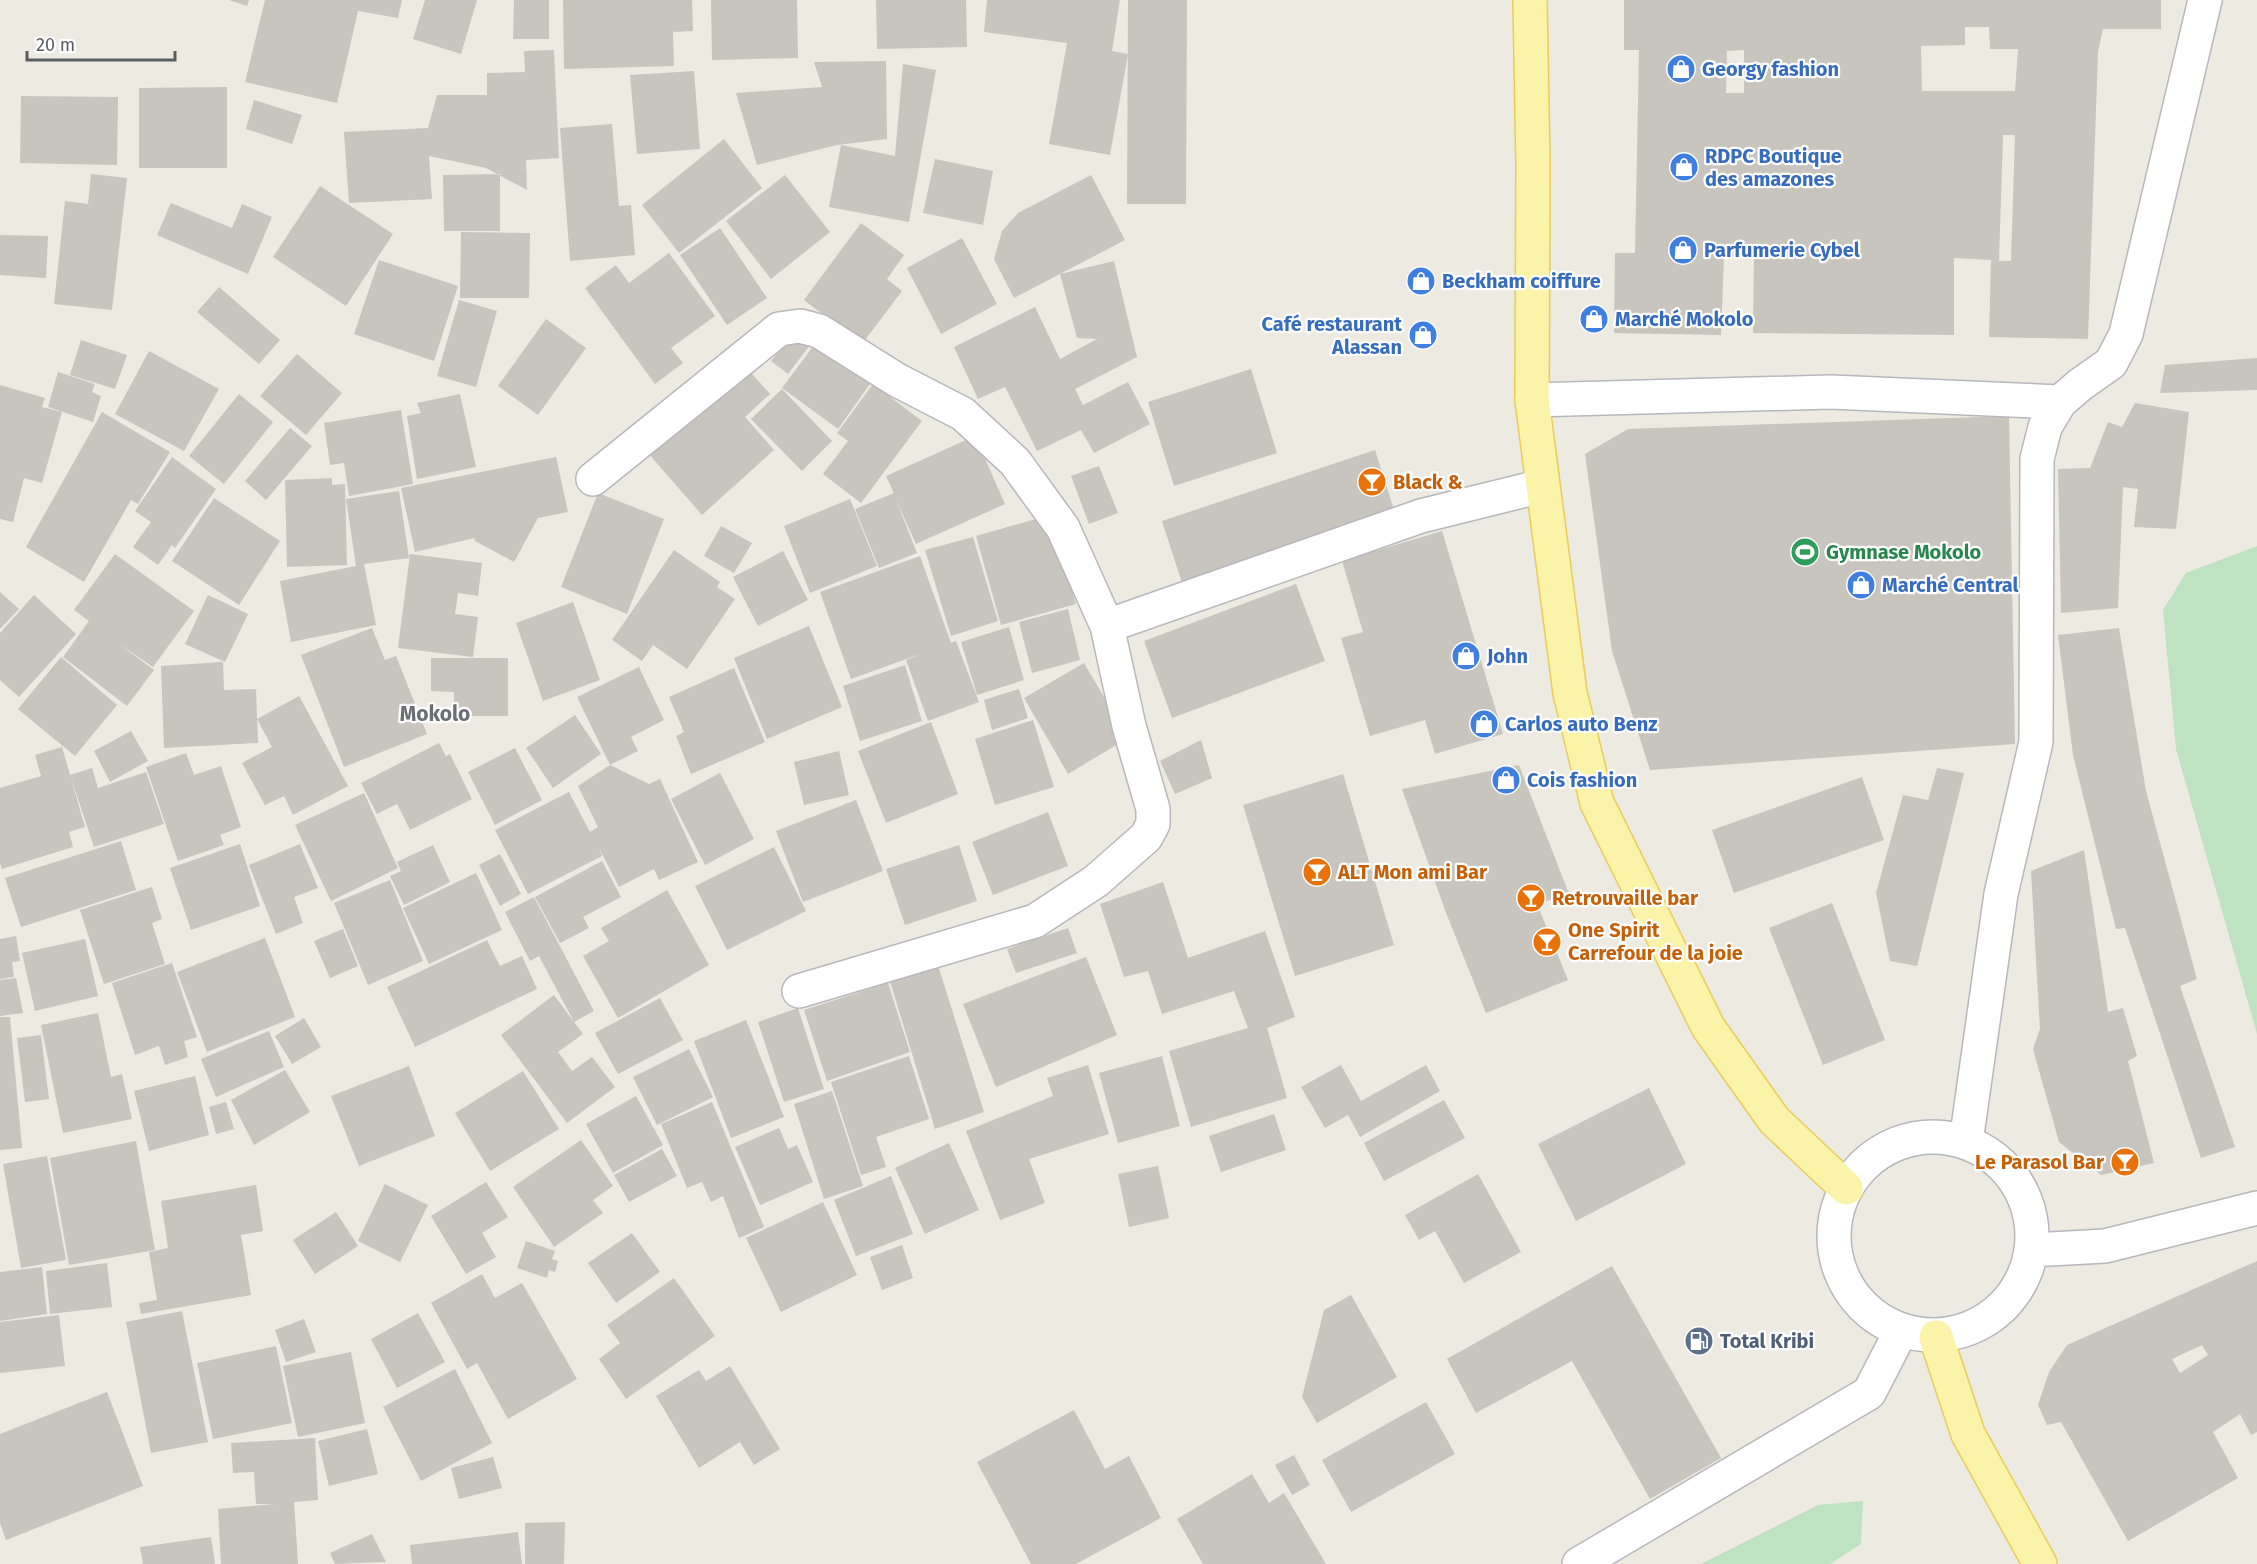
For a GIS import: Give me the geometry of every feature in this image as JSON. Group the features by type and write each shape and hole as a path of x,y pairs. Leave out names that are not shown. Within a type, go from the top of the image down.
{"main road":[{"path":"1530,0 1533,165 1532,400 1570,693 1597,803 1708,1027 1774,1120 1846,1188"},
{"path":"1936,1337 1968,1434 2040,1564"}],"street":[{"path":"1966,1142 2001,894 2036,742 2037,459 2045,428 2060,402 2111,363 2126,334 2205,0"},
{"path":"592,478 779,328 800,326 819,331 897,380 963,414 1015,462 1063,528 1107,626 1129,726 1153,809 1153,824 1146,837 1095,881 1035,921 799,991"},
{"path":"1532,400 1831,392 2060,402"},
{"path":"1107,626 1421,516 1542,486"},
{"path":"1932,1136 1966,1142 1990,1154 2010,1173 2024,1197 2032,1222 2031,1250 2020,1283 1999,1311 1970,1329 1936,1337 1901,1332 1871,1314 1848,1288 1844,1278 1836,1256 1835,1221 1846,1188 1868,1161 1898,1143 1932,1136"},
{"path":"2031,1250 2105,1246 2257,1208"},
{"path":"1579,1564 1869,1393 1901,1332"}],"green space":[{"path":"2257,546 2257,1034 2176,749 2163,610 2186,573"},
{"path":"1863,1501 1861,1544 1830,1564 1701,1564 1818,1505"}],"building":[{"path":"229,0 249,0 247,6"},
{"path":"265,0 402,0 398,18 358,11 337,103 245,82"},
{"path":"425,0 477,0 461,54 413,39"},
{"path":"514,0 549,0 549,39 513,39"},
{"path":"563,0 692,0 693,31 673,32 674,66 564,69"},
{"path":"711,0 797,0 798,58 712,60"},
{"path":"876,0 966,0 967,47 877,49"},
{"path":"987,0 1120,0 1112,51 1128,54 1110,155 1049,144 1067,43 984,32"},
{"path":"1128,0 1187,0 1186,204 1127,204"},
{"path":"1624,0 2161,0 2161,29 2103,29 2098,52 2088,339 1989,337 1991,260 1954,258 1954,335 1753,333 1754,255 1724,257 1721,335 1614,333 1615,253 1635,253 1639,50 1624,50","holes":["1965,27 1989,27 1990,49 2018,49 2015,91 1922,91 1921,46 1965,45","1744,50 1744,93 1726,93 1727,51","2003,135 2015,135 2011,261 1999,261"]},
{"path":"554,50 559,158 526,160 527,190 486,168 429,156 432,199 349,203 344,132 428,128 437,95 487,95 487,73 525,72 524,51"},
{"path":"886,61 887,139 837,145 757,165 736,93 822,87 814,62"},
{"path":"903,64 936,70 909,222 829,207 841,145 895,156"},
{"path":"694,71 700,149 637,154 630,75"},
{"path":"227,87 227,168 139,168 139,88"},
{"path":"21,96 118,97 117,165 20,163"},
{"path":"254,100 302,115 292,144 246,129"},
{"path":"612,124 619,206 631,205 635,255 570,261 560,128"},
{"path":"724,139 762,188 679,253 642,205"},
{"path":"935,159 993,171 983,225 923,213"},
{"path":"91,174 127,178 112,310 54,304 65,201 88,204"},
{"path":"500,174 500,231 444,231 443,175"},
{"path":"785,175 830,232 771,279 726,221"},
{"path":"1091,175 1125,240 1014,298 994,259 1002,231 1018,213"},
{"path":"320,186 393,234 346,306 273,257"},
{"path":"171,203 232,228 242,204 272,217 248,274 157,235"},
{"path":"861,223 904,255 887,279 902,291 862,344 804,300"},
{"path":"720,228 767,298 727,325 680,255"},
{"path":"461,232 530,233 529,298 460,298"},
{"path":"0,235 48,236 46,278 0,275"},
{"path":"962,238 997,304 941,334 907,268"},
{"path":"669,253 715,316 671,348 683,363 655,384 585,288 616,265 629,283"},
{"path":"379,260 458,286 434,361 354,334"},
{"path":"1114,261 1137,357 1075,389 1083,405 1128,382 1150,424 1094,453 1081,430 1037,451 1005,387 978,399 954,347 1035,307 1060,359 1097,339 1077,338 1060,274"},
{"path":"219,287 280,340 259,364 197,312"},
{"path":"459,300 497,311 476,387 437,376"},
{"path":"546,319 586,348 538,415 498,386"},
{"path":"794,332 810,345 788,374 771,361"},
{"path":"81,340 127,355 115,389 70,375"},
{"path":"815,344 870,384 838,429 782,388"},
{"path":"149,351 219,389 184,451 115,414"},
{"path":"297,354 342,393 306,435 260,396"},
{"path":"2257,358 2257,390 2160,393 2165,365"},
{"path":"745,366 770,394 745,417 774,450 702,515 648,453"},
{"path":"1251,369 1277,453 1174,486 1148,402"},
{"path":"58,372 95,384 92,392 101,396 93,422 48,407"},
{"path":"873,384 922,421 861,503 823,474 848,441 837,433"},
{"path":"0,385 45,398 42,407 62,412 42,483 24,478 13,522 0,519"},
{"path":"782,389 832,441 802,471 751,419"},
{"path":"239,394 273,422 224,484 189,456"},
{"path":"460,394 476,467 417,479 407,416 421,413 417,403"},
{"path":"2135,403 2189,412 2176,529 2134,527 2138,489 2123,487 2118,608 2061,613 2058,469 2090,468 2108,422 2122,427"},
{"path":"401,410 413,484 349,496 344,463 330,465 324,423"},
{"path":"102,412 170,452 138,504 131,500 84,582 26,547"},
{"name":"Gymnase Mokolo","path":"2009,416 2015,744 1650,770 1612,651 1585,454 1628,429"},
{"path":"290,428 312,446 266,500 245,481"},
{"path":"975,436 1005,504 916,544 896,500 917,553 879,568 855,509 894,493 886,476"},
{"path":"1375,450 1395,513 1182,583 1162,521"},
{"path":"172,457 216,489 175,548 172,545 158,565 133,547 151,522 135,511"},
{"path":"556,457 568,512 538,518 514,562 475,541 474,538 415,552 401,488"},
{"path":"1099,466 1118,513 1089,524 1071,476"},
{"path":"332,478 332,485 345,484 347,565 287,567 285,480"},
{"path":"399,491 409,558 364,564 376,625 291,642 280,581 356,566 346,499"},
{"path":"598,493 664,519 627,614 561,587"},
{"path":"214,498 280,541 239,605 172,561"},
{"path":"850,499 877,566 810,593 784,526"},
{"path":"1050,515 1076,604 1001,625 976,536"},
{"path":"721,526 752,543 734,573 704,556"},
{"path":"1442,531 1503,734 1435,754 1425,720 1370,736 1341,638 1363,632 1342,561"},
{"path":"973,537 998,621 951,636 925,550"},
{"path":"674,550 720,582 717,587 735,599 687,669 653,645 642,661 612,640"},
{"path":"783,551 808,600 758,626 733,577"},
{"path":"115,554 194,611 153,667 118,643 154,670 127,706 63,657 89,621 74,610"},
{"path":"410,554 482,563 478,596 458,593 455,614 478,617 473,657 398,648"},
{"path":"920,556 951,643 956,641 979,702 928,721 906,660 923,653 851,679 820,592"},
{"path":"1296,584 1325,661 1172,718 1144,641"},
{"path":"0,592 19,609 0,629"},
{"path":"34,595 76,634 19,697 0,680 0,633"},
{"path":"208,595 248,614 225,662 185,644"},
{"path":"573,602 600,680 543,701 516,623"},
{"path":"1068,609 1080,660 1032,673 1019,622"},
{"path":"809,626 842,707 767,739 734,658"},
{"path":"1009,627 1024,680 977,695 961,642"},
{"path":"372,628 385,660 396,656 427,734 344,767 301,655"},
{"path":"2119,628 2146,791 2197,979 2180,986 2235,1147 2201,1158 2125,928 2116,929 2073,755 2058,635"},
{"path":"61,657 117,705 75,756 18,709"},
{"path":"431,658 508,658 508,716 454,716 454,692 431,691"},
{"path":"223,662 224,690 256,689 258,743 164,748 161,666"},
{"path":"1084,663 1128,738 1068,774 1024,698"},
{"path":"905,665 922,721 860,741 843,686"},
{"path":"639,667 664,720 631,737 638,751 610,765 577,697"},
{"path":"734,668 765,742 691,774 676,736 684,732 669,697"},
{"path":"1019,689 1028,718 992,730 984,700"},
{"path":"299,696 348,786 293,815 284,796 265,805 242,763 272,747 257,719"},
{"path":"575,715 601,754 553,788 526,748"},
{"path":"1033,720 1054,787 995,805 975,739"},
{"path":"931,722 958,794 886,823 858,751"},
{"path":"131,731 148,761 110,782 94,751"},
{"path":"1201,740 1212,778 1175,794 1160,761"},
{"path":"439,743 446,756 450,754 472,799 410,830 397,804 377,814 361,783"},
{"path":"62,747 85,827 69,832 73,847 2,869 0,863 0,788 41,776 35,755"},
{"path":"515,748 542,800 495,825 468,772"},
{"path":"839,751 849,795 804,805 794,762"},
{"path":"186,753 194,775 221,766 241,827 220,835 224,845 178,861 146,767"},
{"path":"610,765 649,784 660,779 698,862 659,880 654,869 619,887 599,848 602,856 528,894 495,830 569,792 590,832 598,827 578,786"},
{"path":"1519,765 1569,894 1537,904 1568,980 1486,1013 1445,910 1402,789"},
{"path":"92,768 98,788 146,772 164,824 94,847 70,775"},
{"path":"1937,768 1964,773 1917,966 1890,961 1876,893 1903,795 1928,800"},
{"path":"720,773 754,839 705,865 671,799"},
{"path":"1343,774 1394,945 1295,976 1243,805"},
{"path":"1862,777 1884,840 1734,893 1712,830"},
{"path":"364,793 398,868 331,901 295,825"},
{"path":"856,800 883,871 803,902 776,831"},
{"path":"1048,812 1068,866 993,895 972,842"},
{"path":"121,841 136,890 21,927 5,878"},
{"path":"240,844 260,906 191,930 170,868"},
{"path":"300,844 318,888 294,897 303,923 276,934 249,865"},
{"path":"433,845 450,882 404,905 390,876 401,871 397,862"},
{"path":"959,845 977,901 905,925 886,869"},
{"path":"774,847 806,911 727,950 695,886"},
{"path":"2084,850 2108,1012 2123,1008 2137,1056 2128,1061 2154,1163 2101,1175 2059,1142 2033,1049 2040,1029 2031,871"},
{"path":"500,854 521,894 500,906 479,865"},
{"path":"602,861 621,897 583,917 589,928 560,943 535,897"},
{"path":"476,873 502,930 429,964 403,908"},
{"path":"390,880 423,961 368,985 334,903"},
{"path":"1163,882 1188,958 1265,931 1295,1017 1267,1028 1287,1098 1191,1127 1169,1051 1248,1028 1234,991 1162,1014 1148,971 1124,977 1100,904"},
{"path":"152,887 162,919 152,923 165,964 104,984 80,910"},
{"path":"667,890 709,965 618,1018 583,956 609,941 601,928"},
{"path":"534,897 594,1011 574,1022 539,956 530,961 505,912"},
{"path":"1832,903 1885,1040 1823,1065 1769,928"},
{"path":"1068,928 1077,953 1016,973 1007,949"},
{"path":"343,929 358,966 330,978 314,941"},
{"path":"16,936 20,961 12,962 14,977 0,979 0,939"},
{"path":"265,938 295,1017 207,1052 177,972"},
{"path":"85,939 98,996 35,1011 22,953"},
{"path":"487,940 500,966 522,956 537,989 415,1047 387,987"},
{"path":"1086,957 1117,1035 996,1087 963,1004"},
{"path":"937,962 984,1112 935,1129 889,978"},
{"path":"172,963 197,1037 184,1041 188,1057 165,1065 159,1046 135,1055 112,983"},
{"path":"16,978 23,1013 0,1016 0,980"},
{"path":"888,983 910,1052 827,1081 804,1010"},
{"path":"554,995 583,1034 558,1052 572,1071 592,1057 615,1087 567,1123 501,1035"},
{"path":"660,998 683,1040 618,1074 595,1033"},
{"path":"798,1008 824,1089 784,1102 758,1022"},
{"path":"98,1013 111,1077 122,1074 132,1119 63,1133 41,1025"},
{"path":"0,1017 10,1017 22,1148 0,1150"},
{"path":"304,1018 321,1047 292,1064 275,1036"},
{"path":"746,1020 784,1117 731,1138 694,1041"},
{"path":"269,1031 284,1067 216,1097 201,1059"},
{"path":"41,1035 49,1099 25,1102 17,1038"},
{"path":"689,1049 713,1097 657,1125 633,1077"},
{"path":"909,1056 929,1119 876,1137 886,1167 861,1175 831,1082"},
{"path":"1162,1056 1180,1126 1118,1143 1099,1073"},
{"path":"1088,1065 1109,1134 1029,1159 1045,1203 1000,1220 966,1131 1053,1096 1047,1078"},
{"path":"1341,1065 1361,1101 1426,1065 1440,1091 1360,1137 1348,1115 1325,1128 1301,1087"},
{"path":"409,1066 435,1136 359,1166 331,1096"},
{"path":"285,1070 310,1112 254,1145 231,1100"},
{"path":"523,1071 559,1129 490,1171 455,1113"},
{"path":"195,1076 209,1135 149,1151 134,1091"},
{"path":"1649,1088 1686,1164 1576,1221 1538,1144"},
{"path":"832,1091 863,1186 824,1199 794,1104"},
{"path":"636,1096 663,1145 613,1173 586,1124"},
{"path":"1444,1100 1465,1138 1384,1181 1364,1143"},
{"path":"226,1102 234,1129 216,1134 209,1107"},
{"path":"712,1102 764,1227 739,1238 723,1196 711,1202 702,1182 687,1188 661,1124"},
{"path":"1274,1114 1286,1150 1221,1172 1209,1136"},
{"path":"779,1128 788,1149 797,1145 813,1182 760,1205 735,1147"},
{"path":"581,1140 613,1186 593,1200 603,1213 554,1247 513,1187"},
{"path":"136,1141 155,1250 69,1265 50,1158"},
{"path":"949,1143 979,1210 925,1234 895,1168"},
{"path":"662,1149 677,1176 629,1202 614,1175"},
{"path":"47,1156 66,1260 21,1268 3,1164"},
{"path":"1158,1166 1169,1218 1129,1227 1118,1174"},
{"path":"1478,1174 1521,1252 1464,1283 1435,1231 1419,1240 1405,1215"},
{"path":"891,1176 913,1234 856,1256 834,1200"},
{"path":"486,1182 508,1217 482,1233 496,1257 466,1274 431,1216"},
{"path":"385,1184 428,1205 400,1262 358,1241"},
{"path":"256,1185 263,1231 241,1235 251,1295 141,1314 139,1303 157,1300 149,1252 168,1248 161,1201"},
{"path":"823,1202 857,1275 781,1312 746,1238"},
{"path":"336,1212 358,1246 315,1274 293,1240"},
{"path":"632,1233 660,1272 616,1303 588,1263"},
{"path":"526,1241 555,1251 552,1259 558,1261 555,1272 549,1270 547,1278 517,1268"},
{"path":"902,1245 913,1278 882,1290 870,1257"},
{"path":"2257,1261 2257,1432 2251,1435 2240,1414 2213,1432 2238,1478 2128,1541 2061,1422 2047,1425 2038,1405 2049,1372 2067,1345","holes":["2202,1345 2208,1355 2180,1373 2172,1359"]},
{"path":"107,1263 112,1307 50,1314 46,1271"},
{"path":"1612,1266 1721,1458 1650,1499 1572,1361 1476,1413 1447,1359"},
{"path":"42,1267 47,1314 0,1321 0,1272"},
{"path":"482,1274 495,1298 522,1283 577,1379 508,1419 477,1363 467,1369 431,1303"},
{"path":"674,1278 715,1336 626,1399 599,1359 620,1343 607,1325"},
{"path":"1351,1295 1397,1377 1317,1423 1302,1397 1324,1310"},
{"path":"182,1311 208,1442 151,1453 126,1322"},
{"path":"418,1313 445,1362 397,1388 371,1339"},
{"path":"59,1315 65,1366 0,1373 0,1322"},
{"path":"304,1319 316,1352 286,1362 275,1330"},
{"path":"276,1346 292,1423 213,1439 197,1363"},
{"path":"351,1352 365,1423 298,1437 283,1366"},
{"path":"730,1366 780,1449 754,1465 740,1442 699,1468 656,1396 699,1370 706,1381"},
{"path":"455,1369 492,1443 421,1481 383,1407"},
{"path":"107,1392 143,1486 6,1540 0,1523 0,1434"},
{"path":"1426,1402 1455,1454 1351,1512 1322,1460"},
{"path":"1074,1410 1105,1469 1129,1456 1161,1518 1076,1564 1031,1564 977,1462"},
{"path":"367,1429 378,1474 329,1486 318,1441"},
{"path":"315,1438 318,1500 294,1502 298,1564 221,1564 218,1509 275,1504 256,1504 254,1472 233,1473 231,1443"},
{"path":"1294,1455 1310,1485 1292,1495 1275,1465"},
{"path":"493,1457 502,1488 459,1499 451,1468"},
{"path":"1252,1474 1269,1503 1284,1493 1326,1564 1203,1564 1177,1519"},
{"path":"565,1522 564,1564 525,1564 525,1523"},
{"path":"518,1532 522,1564 412,1564 410,1545"},
{"path":"372,1534 386,1562 335,1564 330,1553"},
{"path":"211,1537 215,1564 143,1564 140,1547"}],"place":[{"name":"Georgy fashion","path":"1681,69"},
{"name":"RDPC Boutique des amazones","path":"1684,167"},
{"name":"Parfumerie Cybel","path":"1683,250"},
{"name":"Beckham coiffure","path":"1421,281"},
{"name":"Marché Mokolo","path":"1594,319"},
{"name":"Café restaurant Alassan","path":"1423,335"},
{"name":"Black &","path":"1372,482"},
{"name":"Gymnase Mokolo","path":"1805,552"},
{"name":"Marché Central","path":"1861,585"},
{"name":"John","path":"1466,656"},
{"name":"Carlos auto Benz","path":"1484,724"},
{"name":"Cois fashion","path":"1506,780"},
{"name":"ALT Mon ami Bar","path":"1317,872"},
{"name":"Retrouvaille bar","path":"1531,898"},
{"name":"One Spirit Carrefour de la joie","path":"1547,942"},
{"name":"Le Parasol Bar","path":"2125,1162"},
{"name":"Total Kribi","path":"1699,1341"}],"district":[{"name":"Mokolo","path":"435,714"}]}
